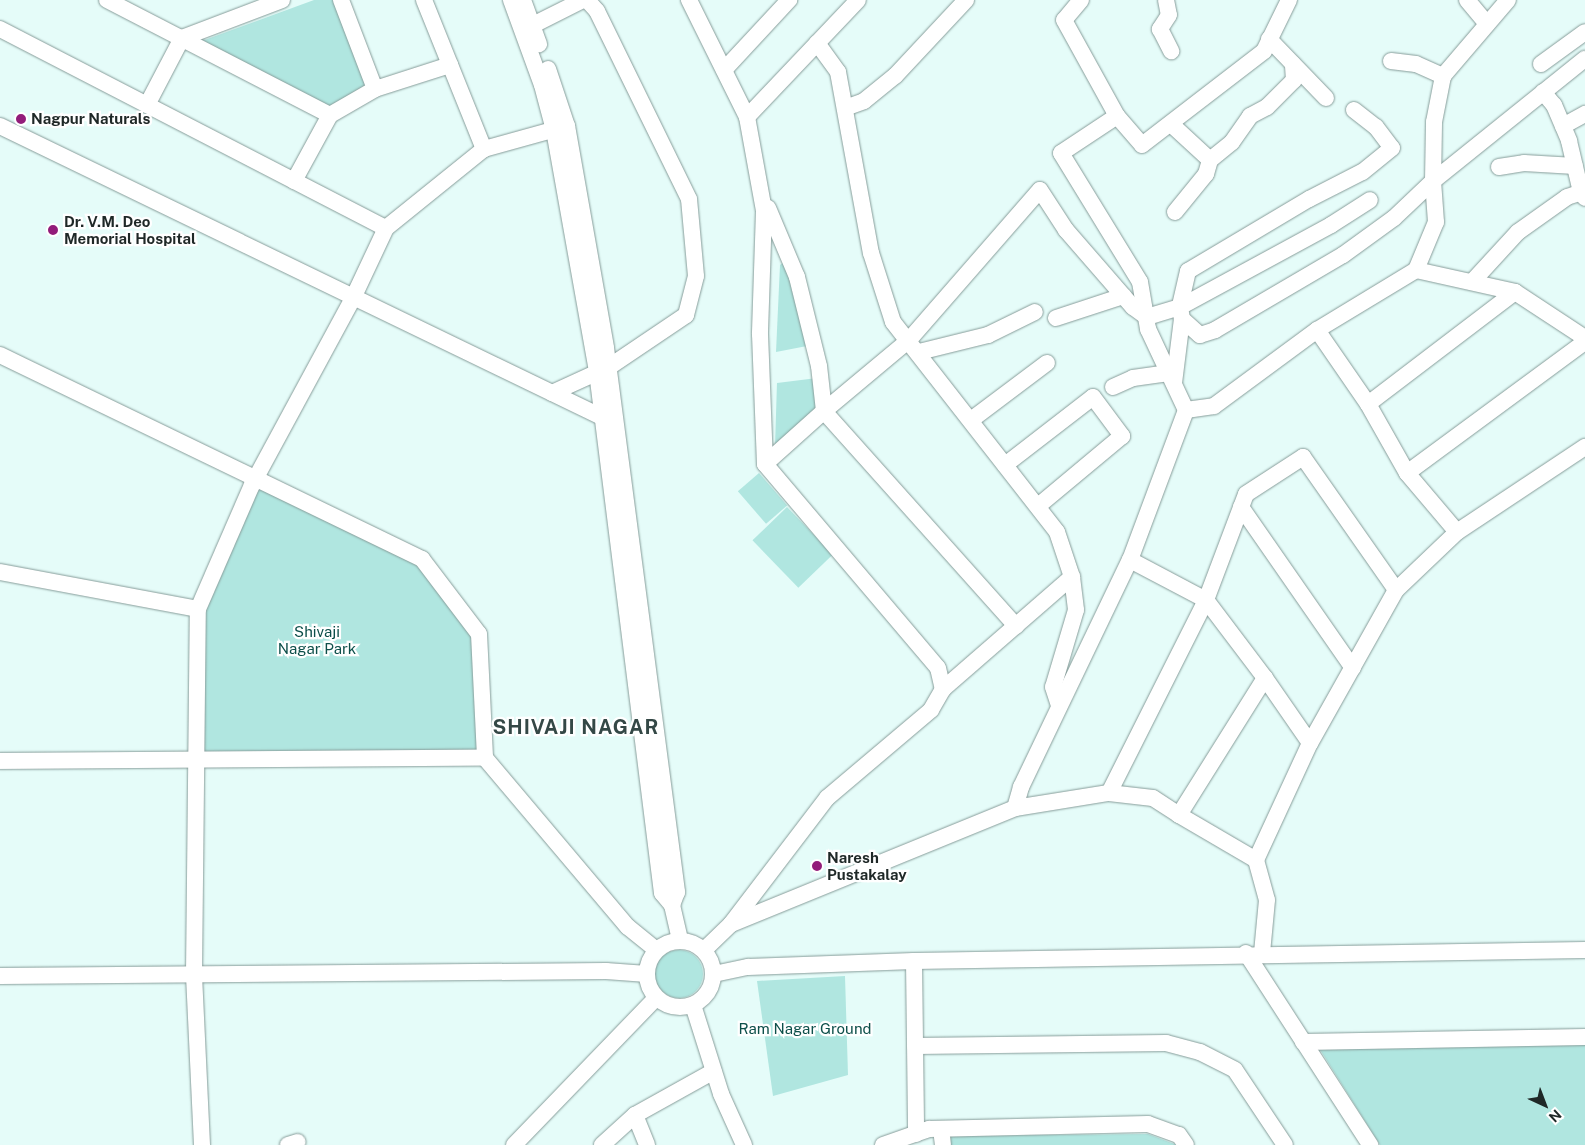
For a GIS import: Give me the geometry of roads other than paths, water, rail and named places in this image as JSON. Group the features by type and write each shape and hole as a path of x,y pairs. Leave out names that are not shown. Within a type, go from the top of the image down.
{"street":[{"path":"108,0 330,115"},
{"path":"147,105 182,38 282,0"},
{"path":"341,0 375,89"},
{"path":"424,0 484,149"},
{"path":"511,0 542,85 561,128"},
{"path":"523,0 533,25 561,128 603,370 677,892 672,905 680,940"},
{"path":"533,25 585,0 597,11 690,199 696,276 686,315 603,370 552,393"},
{"path":"689,0 747,117 764,211 760,334 765,464 938,668 943,689"},
{"path":"724,70 790,0"},
{"path":"747,117 858,0"},
{"path":"845,108 864,101 895,76 966,0"},
{"path":"1082,0 1064,20 1117,116 1142,145 1264,51 1289,0"},
{"path":"1166,0 1169,15 1160,29 1171,51"},
{"path":"1467,0 1487,24"},
{"path":"1186,410 1214,406 1317,330 1416,270 1436,222 1433,181 1434,122 1443,76 1508,0"},
{"path":"0,30 386,228"},
{"path":"1541,64 1585,32"},
{"path":"1269,39 1326,98"},
{"path":"817,43 838,72 872,253 893,322 914,346 1057,532 1072,577 1076,610 1052,688 1059,706"},
{"path":"1181,313 1200,335 1215,330 1343,255 1394,218 1433,181 1585,59"},
{"path":"1391,62 1416,64 1443,76"},
{"path":"1175,212 1206,174 1210,160 1232,142 1250,116 1267,107 1294,80 1293,64"},
{"path":"294,180 330,115 375,89 450,65"},
{"path":"1472,282 1518,232 1567,196 1584,193 1563,126 1554,105 1543,92"},
{"path":"1172,378 1181,313 1183,280 1195,265 1309,199 1362,172 1392,148 1388,140 1354,110"},
{"path":"1563,126 1585,114"},
{"path":"1015,808 1021,787 1130,560 1186,410 1148,329 1140,282 1061,153 1117,116"},
{"path":"1171,124 1210,160"},
{"path":"0,126 610,421"},
{"path":"202,1145 194,973 198,609 255,478 354,296 386,228 484,149 561,128"},
{"path":"1499,167 1524,163 1575,166"},
{"path":"759,182 778,236 790,255 797,277 819,366 824,411 1016,626"},
{"path":"765,464 824,411 914,346 1040,190 1066,230 1123,296 1146,317 1181,313 1370,200"},
{"path":"1407,473 1585,340 1515,292 1416,270"},
{"path":"1368,404 1515,292"},
{"path":"1056,318 1123,296"},
{"path":"914,346 988,336 1035,312"},
{"path":"1317,330 1368,404 1407,473 1458,532"},
{"path":"0,356 422,559 478,634 485,758 628,927 656,950"},
{"path":"971,420 1047,363"},
{"path":"1113,387 1133,378 1172,378"},
{"path":"1005,465 1093,397 1122,436 1038,506"},
{"path":"1370,1145 1303,1042 1254,953 1267,900 1256,860 1310,743 1396,590 1458,532 1585,447"},
{"path":"1109,793 1206,600 1246,494 1303,457 1396,590"},
{"path":"1241,507 1353,668"},
{"path":"1130,560 1206,600 1265,678 1310,743"},
{"path":"0,572 198,609"},
{"path":"704,950 731,924 827,798 931,710 943,689 1072,577"},
{"path":"1179,815 1265,678"},
{"path":"0,761 485,758"},
{"path":"731,924 1015,808 1109,793 1153,798 1256,860"},
{"path":"680,940 704,950 714,974 708,992 693,1005 674,1007 656,998 647,974 656,950 680,940"},
{"path":"714,974 748,967 914,961 1254,953 1585,950"},
{"path":"914,961 916,1134"},
{"path":"0,976 606,971 647,974"},
{"path":"514,1145 656,998"},
{"path":"693,1005 714,1071 744,1145"},
{"path":"1303,1042 1585,1037"},
{"path":"915,1046 1166,1043 1200,1052 1235,1070 1285,1145"},
{"path":"602,1145 635,1115 714,1071"},
{"path":"635,1115 647,1145"},
{"path":"883,1145 916,1134 942,1137 1148,1124 1179,1135 1186,1145"}],"place":[{"name":"Nagpur Naturals","path":"21,119"},
{"name":"Dr. V.M. Deo Memorial Hospital","path":"53,230"},
{"name":"Naresh Pustakalay","path":"817,866"}],"district":[{"name":"SHIVAJI NAGAR","path":"576,727"}],"park label":[{"name":"Shivaji Nagar Park","path":"317,640"},
{"name":"Ram Nagar Ground","path":"805,1029"}]}
